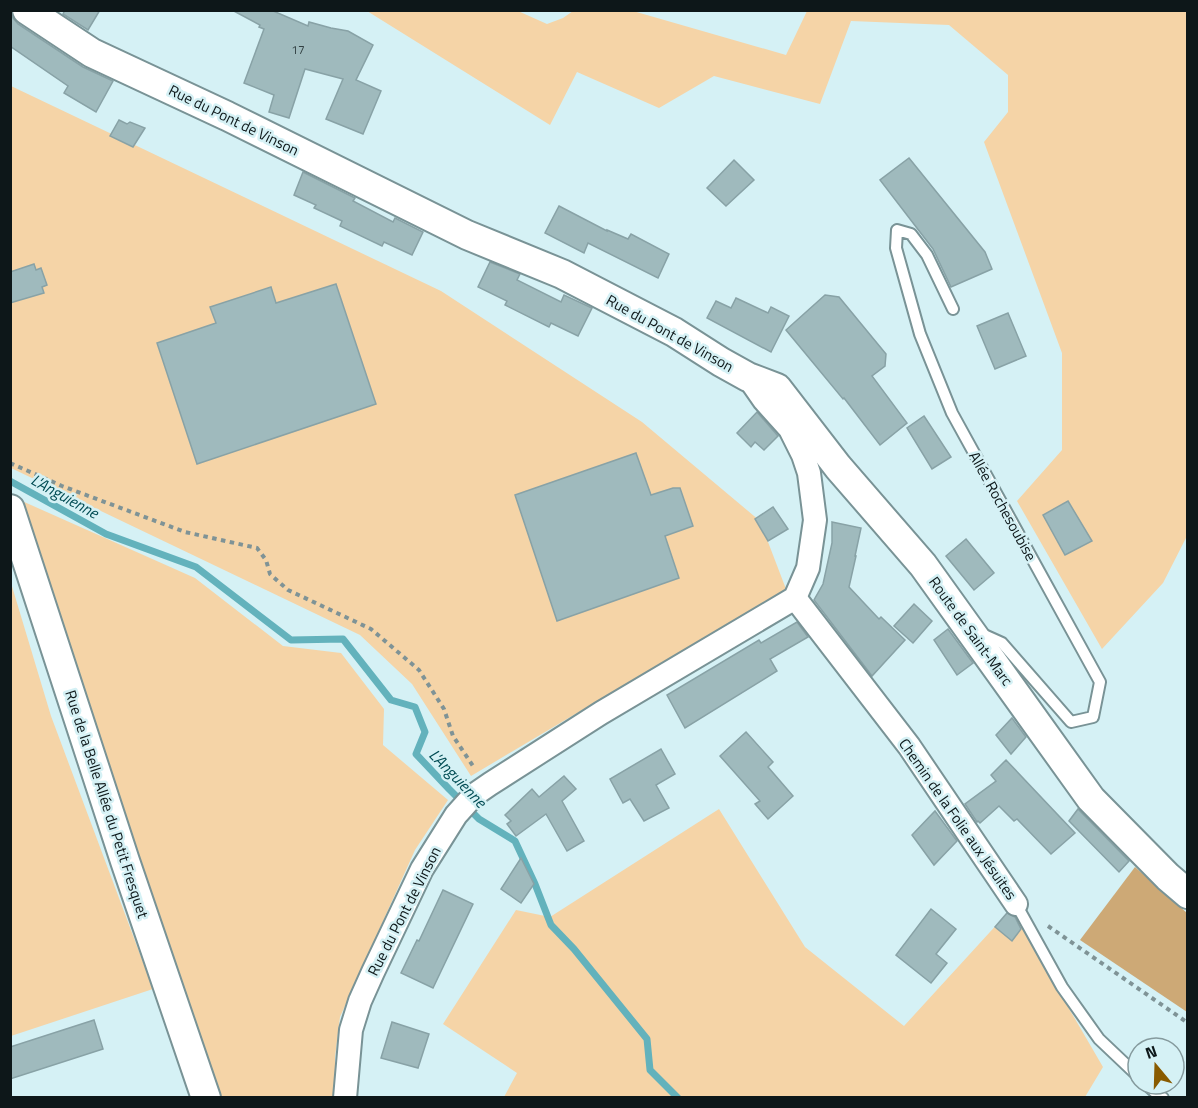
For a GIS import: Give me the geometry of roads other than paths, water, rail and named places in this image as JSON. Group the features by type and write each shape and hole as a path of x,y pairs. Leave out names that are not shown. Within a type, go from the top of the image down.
{"street":[{"name":"Rue du Pont de Vinson","path":"27,10 92,53 227,116 467,235 562,274 674,332 748,377 790,429 809,473 815,520 808,568 795,598 601,712 482,790 456,815 422,869 360,1001 351,1030 345,1098"},
{"name":"Route de Saint-Marc","path":"748,377 777,388 838,467 923,565 1092,799 1168,877 1188,894"},
{"name":"Rue de la Belle Allée du Petit Fresquet","path":"10,509 125,861 206,1098"},
{"name":"Chemin de la Folie aux Jésuites","path":"795,598 909,746 1016,904"}],"lane":[{"name":"Allée Rochesoubise","path":"953,309 927,255 911,234 897,230 896,248 920,334 952,413 1100,682 1093,717 1071,722 1002,643 969,629"},
{"path":"1016,904 1062,987 1099,1039 1126,1065"}],"waterway":[{"name":"L'Anguienne","path":"10,481 106,534 196,567 291,640 343,639 391,700 415,707 425,732 416,754 479,819 515,841 551,925 574,949 647,1039 650,1070 678,1098"}]}
